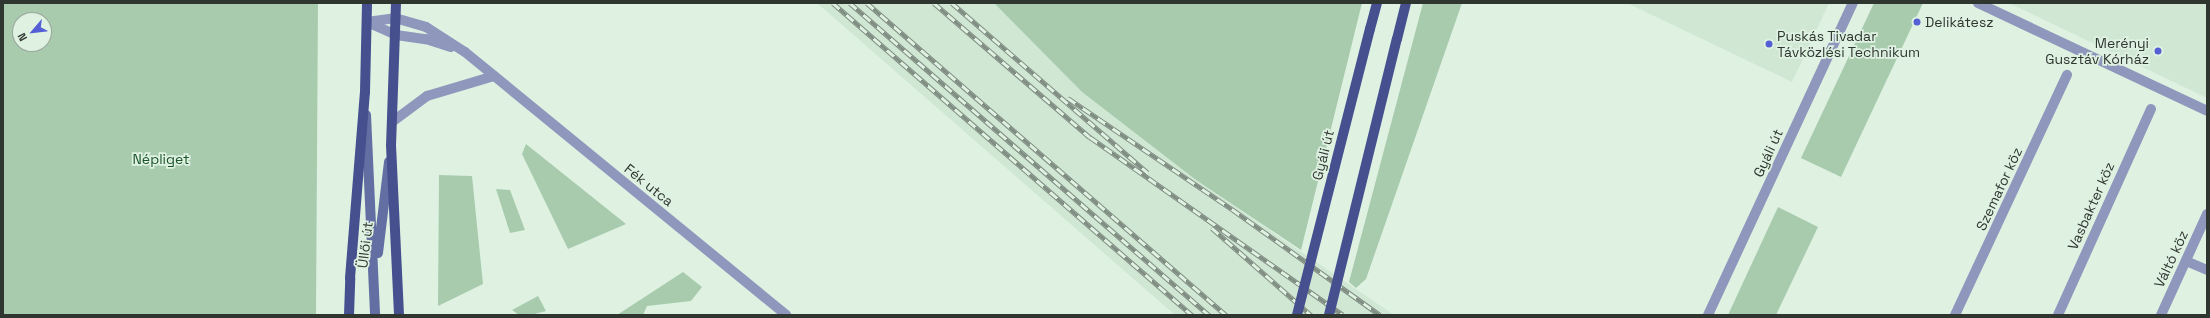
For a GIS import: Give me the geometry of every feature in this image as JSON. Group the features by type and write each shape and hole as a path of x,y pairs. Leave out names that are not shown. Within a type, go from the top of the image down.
{"main road":[{"name":"Üllői út","path":"367,3 365,92 375,283"},
{"name":"Üllői út","path":"375,283 391,145 396,3"},
{"name":"Gyáli út","path":"1297,315 1377,3"},
{"path":"1329,315 1406,3"},
{"path":"349,315 350,278 365,92"},
{"path":"391,145 399,315"},
{"path":"375,283 375,315"}],"street":[{"name":"Gyáli út","path":"1708,315 1853,3"},
{"path":"1978,3 2207,111"},
{"name":"Fék utca","path":"367,22 395,18 426,27 465,52 786,315"},
{"name":"Fék utca","path":"367,22 396,35 426,39 465,52"},
{"name":"Szemafor köz","path":"1955,315 2067,75"},
{"path":"392,122 427,96 494,76"},
{"name":"Vasbakter köz","path":"2058,315 2151,108"},
{"name":"Váltó köz","path":"2161,315 2207,214"},
{"path":"2186,261 2207,270"}],"shaded area":[{"path":"817,3 994,3 1082,92 1196,180 1394,315 1175,315"},
{"path":"1627,3 1829,3 1792,82"},
{"name":"Merényi Gusztáv Kórház","path":"2009,3 2207,3 2207,98"}],"green space":[{"name":"Népliget","path":"3,3 318,3 316,315 3,315"},
{"path":"994,3 1362,3 1301,250 1196,180 1082,92"},
{"path":"1423,3 1462,3 1366,279 1356,288 1349,282"},
{"path":"1874,3 1923,3 1841,177 1801,158"},
{"path":"526,144 626,224 568,249 522,154"},
{"path":"439,175 472,176 483,284 438,306"},
{"path":"496,189 510,190 525,230 510,233"},
{"path":"1778,207 1818,227 1776,315 1728,315"},
{"path":"683,272 702,287 691,301 647,306 643,315 617,315"},
{"path":"538,296 546,311 531,315 519,315 512,310"}],"railway":[{"path":"833,3 1192,315"},
{"path":"850,3 1209,315"},
{"path":"867,3 1226,315"},
{"path":"934,3 1090,137 1343,315"},
{"path":"952,3 1148,173"},
{"path":"1068,98 1232,209 1380,315"},
{"path":"1212,228 1311,315"}],"place":[{"name":"Delikátesz","path":"1917,22"},
{"name":"Puskás Tivadar Távközlési Technikum","path":"1769,44"},
{"name":"Merényi Gusztáv Kórház","path":"2158,51"}]}
